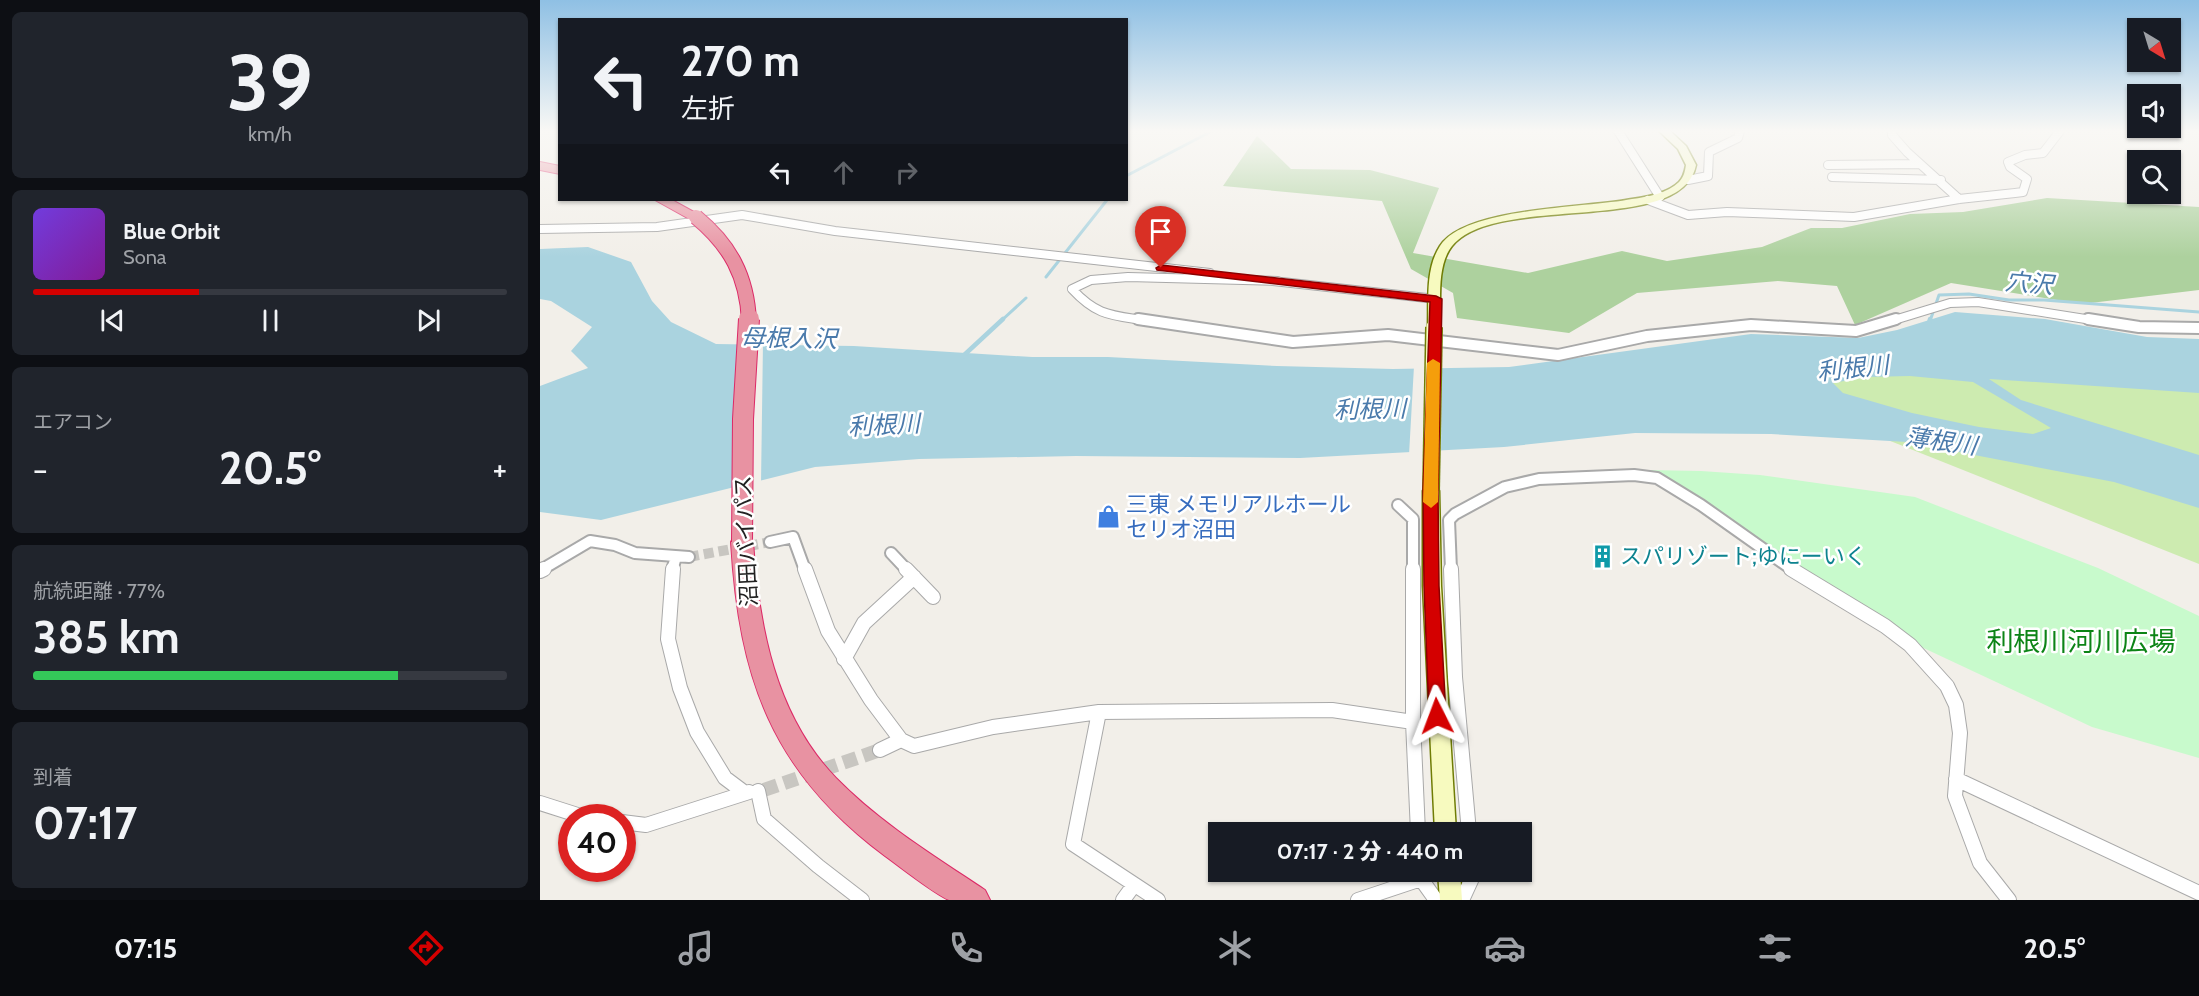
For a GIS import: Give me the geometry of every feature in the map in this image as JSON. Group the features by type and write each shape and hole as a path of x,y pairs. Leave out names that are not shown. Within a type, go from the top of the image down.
{"highway":[{"name":"沼田バイパス","path":"664,201 696,217 711,229 728,249 745,286 748,320 743,419 742,542 749,611 766,683 780,714 809,766 856,815 922,865 975,900"}],"street":[{"path":"1647,173 1660,196"},
{"path":"1688,180 1689,173"},
{"path":"1445,822 1433,622 1431,491 1434,327 1438,258 1442,249 1461,232 1476,225 1503,218 1648,200 1678,189 1688,180 1708,176 1708,173"},
{"path":"1932,173 1959,199"},
{"path":"1648,200 1688,215 1727,212 1874,216 1959,199 2024,192 2027,179 2018,173"},
{"path":"1832,177 1941,180"},
{"path":"540,229 657,227 742,214 835,231 1436,299"},
{"path":"1278,281 1128,277 1091,280 1072,289 1086,304 1103,314 1293,342 1399,336 1558,355 1647,336 1751,325 1856,331 1950,303 1978,302 2139,327 2199,328"},
{"path":"1468,822 1455,677 1448,520 1455,514 1505,488 1539,479 1634,475 1657,478 1701,505 1750,542 1800,575 1885,626 1910,645 1947,686 1956,705 1960,733 1955,796 1980,863 2009,900"},
{"path":"1398,505 1417,519 1413,722 1418,822"},
{"path":"770,542 793,537 828,631 844,659 901,741 914,746 993,727 1099,712 1332,710 1413,722"},
{"path":"540,571 590,541 615,545 635,553 683,557 671,574 668,639 680,688 697,732 725,778 756,791"},
{"path":"891,553 933,597"},
{"path":"844,659 864,623 914,578"},
{"path":"1099,712 1073,843 1158,900"},
{"path":"880,750 901,741"},
{"path":"1956,779 2199,893"},
{"path":"636,824 646,825 756,791"},
{"path":"756,791 764,819 818,866 862,900"},
{"path":"540,803 558,809"},
{"path":"1358,900 1403,882"},
{"path":"1425,882 1437,900"},
{"path":"1450,882 1451,900"},
{"path":"1462,900 1470,882"},
{"path":"1123,900 1134,885"}],"green space":[{"path":"1232,173 1382,173 1439,188 1413,253 1528,273 1622,251 1667,261 1762,247 1811,228 1842,228 1910,214 1963,212 2047,198 2199,207 2199,290 2082,304 1951,283 1855,325 1837,286 1778,281 1637,293 1569,333 1457,318 1453,293 1411,269 1382,201 1223,186"},
{"path":"2199,361 2199,564 1692,362"},
{"name":"利根川河川広場","path":"1647,470 1760,475 1915,497 2098,568 2199,616 2199,758 2092,727 1915,644 1763,548 1705,504"}],"water":[{"path":"588,247 631,262 652,301 671,322 716,344 854,346 1032,357 1108,357 1277,366 1393,369 1509,367 1751,334 1858,338 1897,330 1955,312 2045,319 2147,337 2199,339 2199,393 1989,379 2021,400 2199,455 2199,508 2114,482 1907,442 1771,434 1635,433 1504,447 1300,458 1076,456 919,459 815,467 601,520 540,512 540,386 588,368 571,351 592,327 551,301 540,299 540,249","holes":["1910,376 1973,382 2051,428 2033,434 1979,427 1912,413 1843,393 1833,383 1866,377"]}],"pier":[{"path":"739,341 763,342 761,483 732,490"},
{"path":"1442,365 1441,453 1409,455 1414,366"}],"waterway":[{"name":"母根入沢","path":"1128,175 1132,173"},
{"name":"母根入沢","path":"1046,277 1106,201"},
{"name":"穴沢","path":"1930,321 1939,295 1969,294 2009,300 2044,300 2199,312"},
{"name":"母根入沢","path":"1001,321 1026,298"},
{"name":"母根入沢","path":"962,357 1003,319"},
{"name":"穴沢","path":"1929,323 1930,319"}],"tunnel":[{"path":"689,557 770,542"},
{"path":"764,790 880,750"}],"slow traffic":[{"path":"1431,502 1433,363"}],"place":[{"name":"三東 メモリアルホール セリオ沼田","path":"1108,517"},
{"name":"スパリゾート;ゆにーいく","path":"1602,556"}],"route":[{"path":"1161,268 1436,299 1431,491 1437,716"}],"water label":[{"name":"利根川","path":"1853,368"},
{"name":"利根川","path":"1370,409"},
{"name":"利根川","path":"884,425"},
{"name":"薄根川","path":"1941,441"}]}
